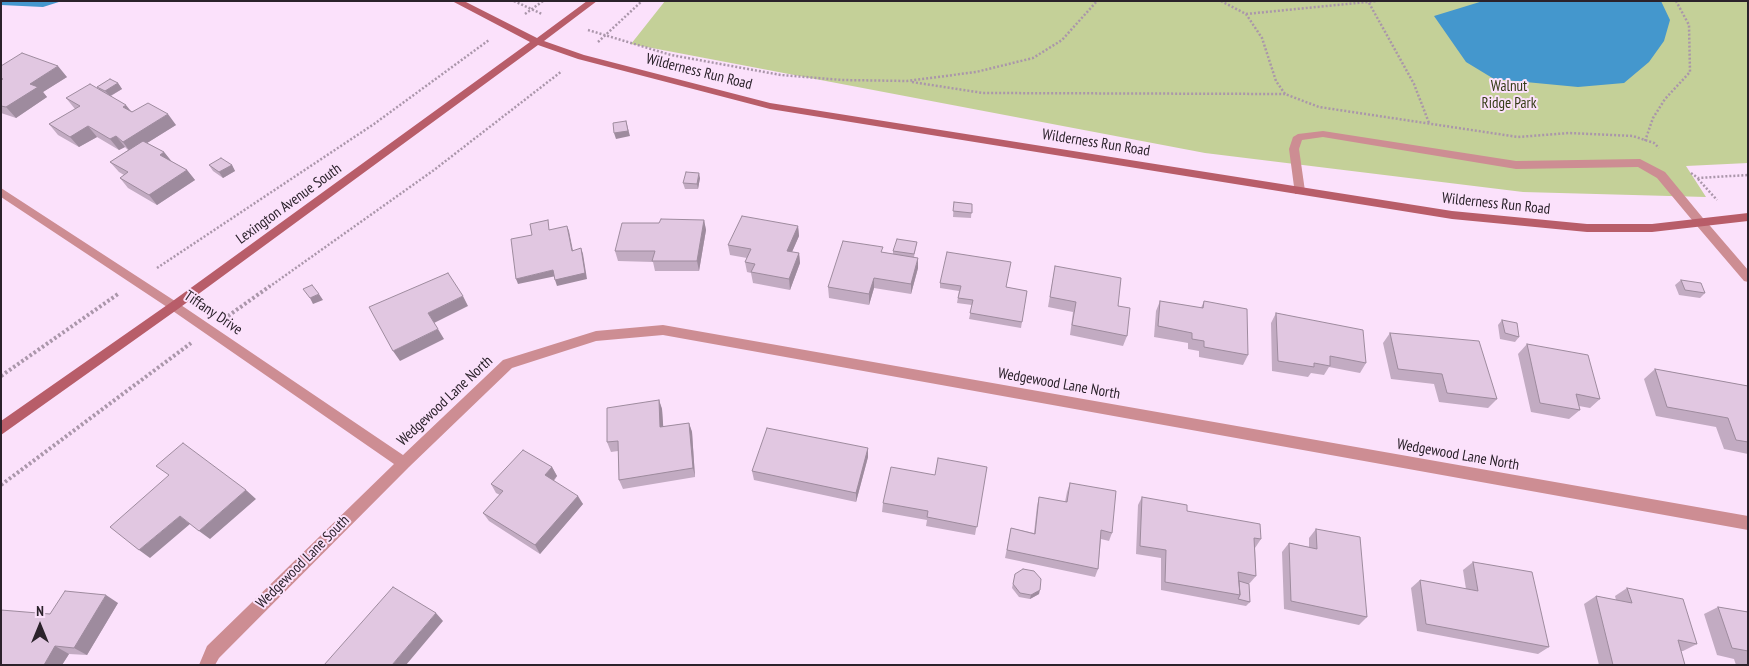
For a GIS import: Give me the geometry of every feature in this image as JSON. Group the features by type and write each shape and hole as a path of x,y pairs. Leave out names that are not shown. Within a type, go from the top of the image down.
{"street":[{"name":"Wilderness Run Road","path":"456,1 538,42 580,57 770,106 1452,215 1587,228 1652,228 1748,217"},
{"name":"Lexington Avenue South","path":"1,429 174,306 593,1"},
{"path":"1299,191 1294,149 1298,137 1322,134 1516,165 1640,163 1661,175 1748,278"},
{"name":"Tiffany Drive","path":"1,192 174,306 404,462"},
{"name":"Wedgewood Lane North","path":"404,462 508,364 596,336 663,330 1748,523"},
{"name":"Wedgewood Lane South","path":"206,665 213,652 404,462"}],"path":[{"path":"1,376 137,282 374,124 542,1"},
{"path":"1,484 209,330 434,170 580,57 642,1"},
{"path":"907,81 976,72 1033,58 1062,40 1097,1"},
{"path":"1221,1 1246,14 1262,38 1276,81 1285,94"},
{"path":"1246,14 1377,1"},
{"path":"1645,141 1653,118 1665,99 1690,72 1688,25 1676,1"},
{"path":"1369,3 1414,84 1429,124"},
{"path":"605,36 671,55 781,75 842,80 907,81 983,93 1285,94 1319,107 1518,137 1569,133 1633,136 1654,144 1661,150"},
{"path":"1684,169 1698,178 1748,175"}],"green space":[{"name":"Walnut Ridge Park","path":"665,1 1748,1 1748,163 1686,166 1706,197 1523,192 1205,153 631,44"}],"water":[{"path":"1,1 62,1 43,7 1,5"},
{"path":"1483,1 1661,1 1670,20 1664,41 1649,62 1624,83 1578,87 1494,79 1466,62 1434,16"}],"building":[{"path":"22,53 58,66 30,84 38,87 6,107 1,106 1,80 3,79 1,78 1,66"},
{"path":"110,79 118,83 105,91 97,87"},
{"path":"90,84 126,105 123,107 132,112 148,103 168,114 123,142 116,136 110,139 88,126 70,137 49,124 80,106 66,98"},
{"path":"626,121 628,131 614,133 613,123"},
{"path":"143,141 164,152 160,155 187,170 149,195 120,178 128,172 110,162"},
{"path":"221,158 232,165 219,172 209,165"},
{"path":"686,172 699,173 697,184 683,183"},
{"path":"954,202 972,204 972,213 953,211"},
{"path":"742,216 798,226 787,251 799,253 789,279 751,272 755,264 745,262 751,249 728,245"},
{"path":"661,219 704,220 697,261 652,261 655,251 615,251 622,223 659,223"},
{"path":"548,220 549,230 567,226 572,251 581,248 585,273 555,280 553,270 516,279 511,239 532,235 530,224"},
{"path":"897,239 917,242 914,254 893,251"},
{"path":"843,241 883,247 881,252 918,258 911,284 874,278 869,294 828,287"},
{"path":"947,252 1011,262 1006,287 1027,291 1022,322 970,313 973,300 958,298 961,286 940,283"},
{"path":"1055,266 1121,278 1118,306 1130,308 1127,336 1072,325 1076,302 1050,297"},
{"path":"448,273 463,296 428,313 438,329 393,351 369,307"},
{"path":"1681,280 1701,283 1705,293 1685,290"},
{"path":"312,285 319,294 310,298 303,289"},
{"path":"1160,301 1203,308 1204,301 1247,309 1248,355 1204,347 1204,341 1192,339 1192,333 1158,326"},
{"path":"1276,313 1363,330 1366,363 1330,356 1330,366 1314,363 1314,367 1278,361"},
{"path":"1502,320 1517,323 1519,337 1505,333"},
{"path":"1390,333 1479,341 1497,399 1447,393 1442,374 1398,369"},
{"path":"1527,344 1588,355 1600,399 1576,394 1580,410 1540,403"},
{"path":"1655,369 1748,386 1748,442 1736,440 1728,418 1667,407"},
{"path":"659,400 660,427 689,423 693,468 619,480 618,441 607,442 607,408"},
{"path":"767,428 868,448 856,493 752,471"},
{"path":"183,443 246,490 199,531 180,516 139,550 110,527 169,475 156,466"},
{"path":"523,450 552,467 545,475 578,496 535,545 483,513 503,491 491,484"},
{"path":"938,458 987,467 977,527 927,517 928,511 883,503 891,467 935,475"},
{"path":"1070,483 1116,491 1112,533 1101,530 1098,569 1007,550 1011,528 1035,534 1039,497 1067,502"},
{"path":"1142,497 1187,505 1187,511 1260,524 1261,539 1254,538 1256,576 1238,572 1240,595 1165,582 1166,550 1140,546"},
{"path":"1316,529 1360,537 1367,617 1291,601 1289,543 1317,549"},
{"path":"1473,562 1532,572 1549,647 1426,624 1420,580 1478,591"},
{"path":"1023,569 1034,571 1041,579 1040,590 1031,595 1020,593 1013,584 1015,574"},
{"path":"1239,581 1249,584 1250,602 1238,599 1240,595"},
{"path":"393,587 436,613 392,665 324,665"},
{"path":"1627,588 1683,599 1697,644 1678,640 1685,665 1613,665 1596,596 1632,603"},
{"path":"65,591 106,595 74,648 55,646 44,665 1,665 1,610 50,614"},
{"path":"1718,607 1748,612 1748,651 1732,648"}]}
